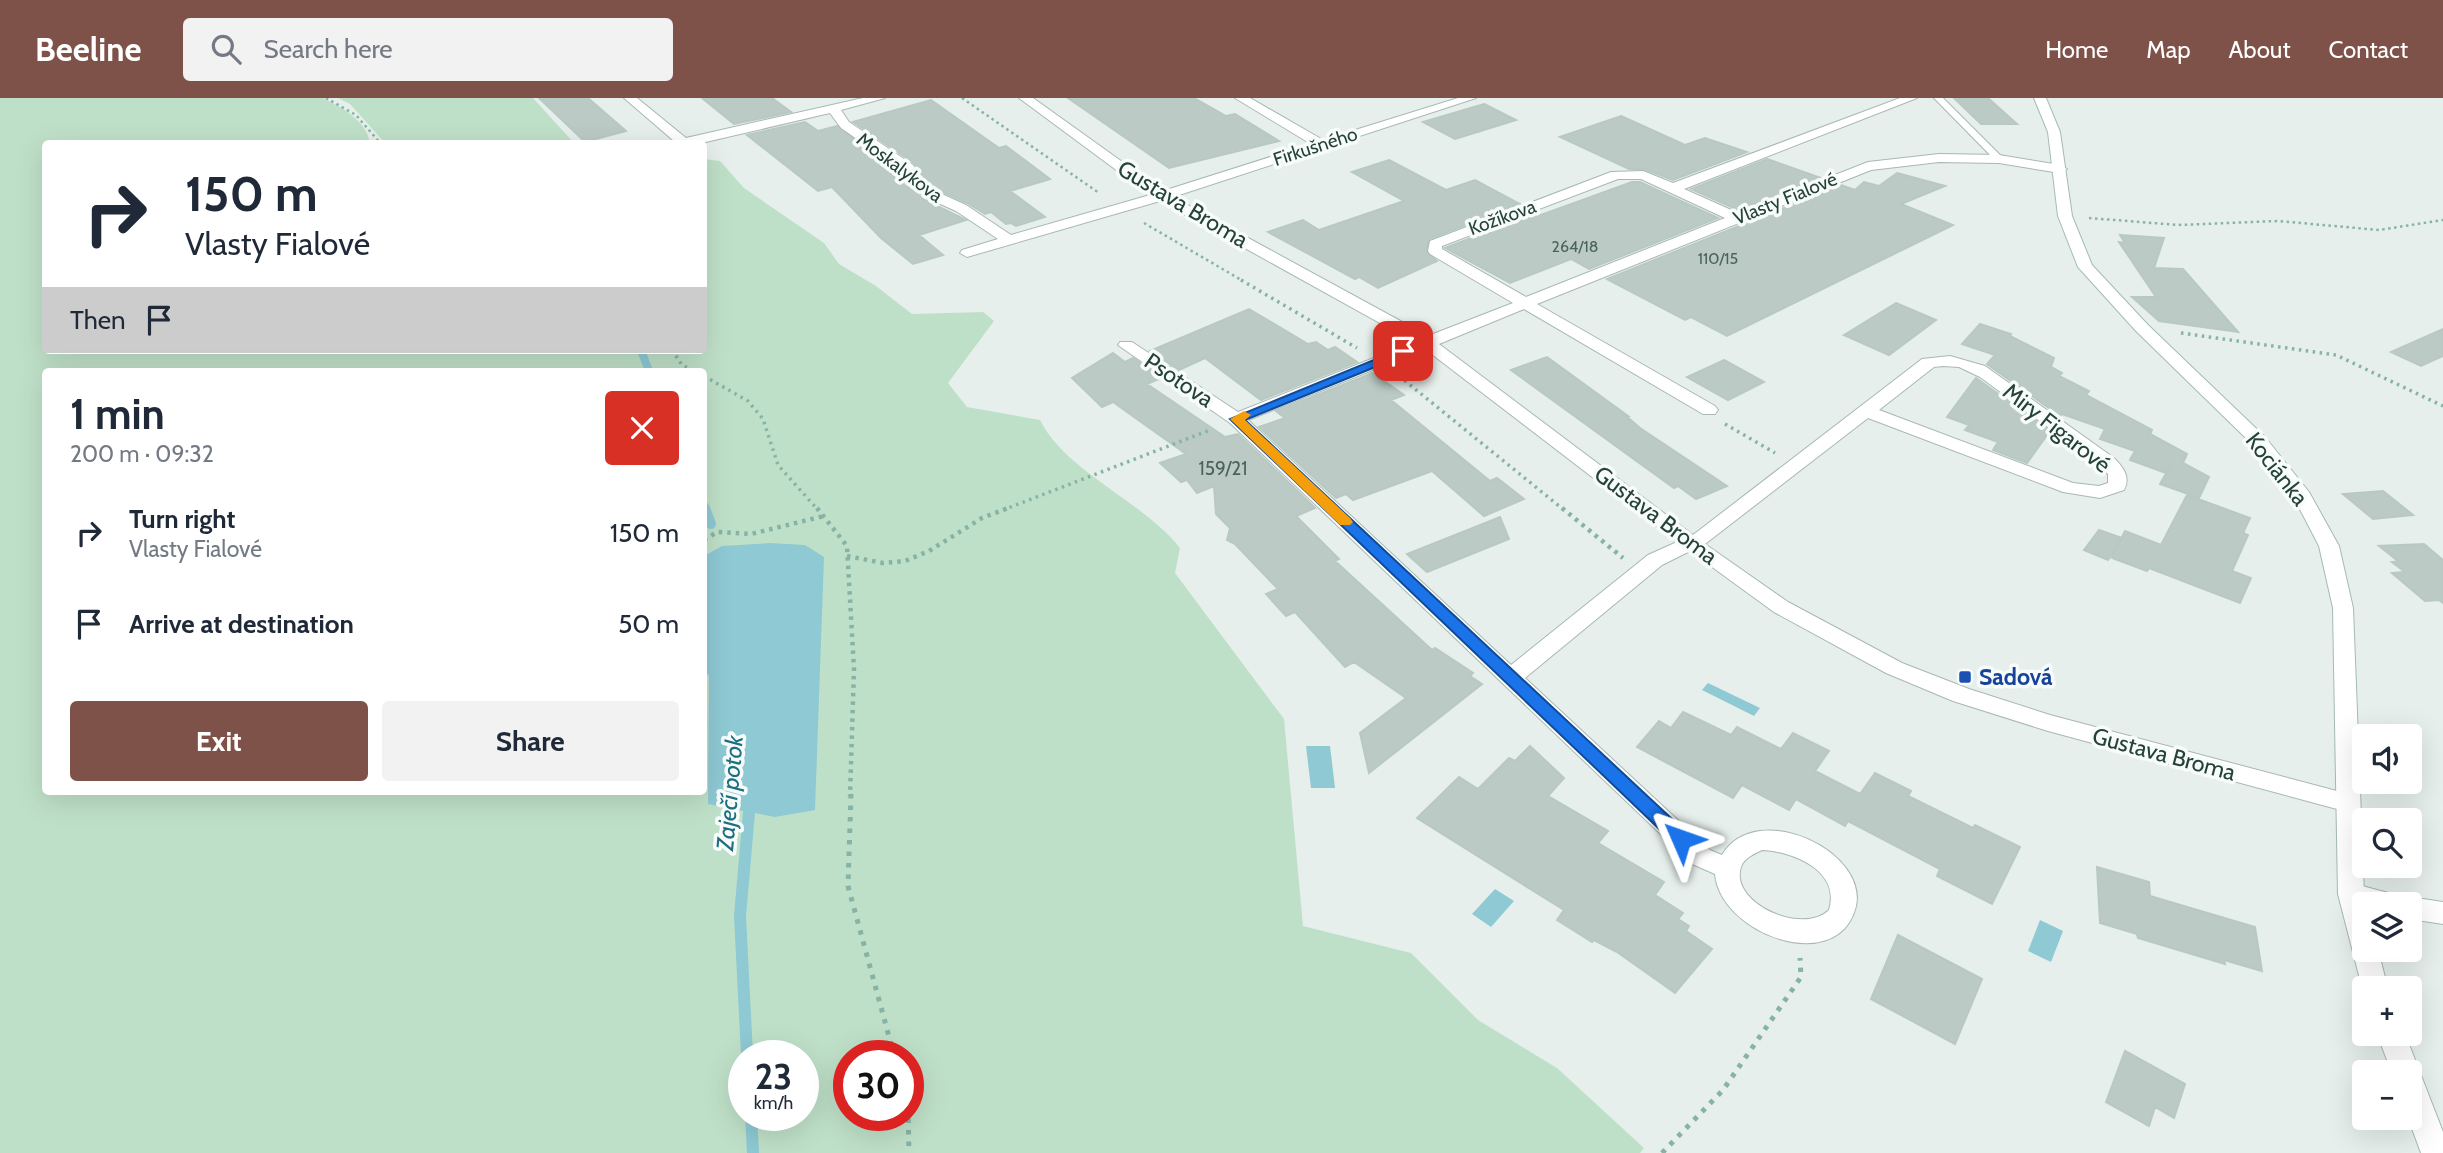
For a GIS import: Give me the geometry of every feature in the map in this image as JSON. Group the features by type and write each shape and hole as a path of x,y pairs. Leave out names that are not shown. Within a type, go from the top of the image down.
{"street":[{"path":"630,98 678,140"},
{"path":"694,140 879,98"},
{"name":"Gustava Broma","path":"1025,98 1161,195 1426,342 1691,543 1780,607 1894,668 1961,695 2048,723 2348,803"},
{"path":"1241,98 1320,144"},
{"name":"Firkušného","path":"1161,195 1470,98"},
{"path":"1673,188 1911,98"},
{"name":"Kociánka","path":"2040,98 2054,132 2065,216 2085,267 2274,459 2300,492 2329,547 2343,608 2352,898"},
{"name":"Moskalykova","path":"834,108 845,125 908,168 919,185 930,194 961,208 1008,240"},
{"name":"Vlasty Fialové","path":"1237,419 1868,166 1939,158 1999,159 2060,169"},
{"name":"Kožíkova","path":"1524,303 1434,251 1435,244 1616,175 1643,175 1737,218"},
{"path":"967,253 1161,195"},
{"path":"1524,303 1709,410"},
{"name":"Psotova","path":"1126,345 1237,419 1700,857 1727,868"},
{"name":"Miry Figarové","path":"1510,678 1640,571 1655,560 1706,536 1928,363 1945,360 1973,366 2104,459 2117,472 2118,486 2100,492 2070,488 1868,412"},
{"path":"1758,840 1793,844 1826,863 1838,877 1844,892 1844,906 1838,919 1828,927 1798,932 1781,929 1749,913 1736,898 1728,883 1727,868 1732,855 1742,846 1758,840"},
{"path":"2422,910 2443,913"},
{"path":"2422,1110 2436,1141"}],"lane":[{"path":"1938,98 1999,159"}],"path":[{"path":"326,98 356,115 378,140"},
{"path":"962,98 1118,206 1202,259 1380,361 1640,571"},
{"path":"2065,216 2178,225 2278,220 2379,230 2443,220"},
{"path":"2143,328 2336,355 2443,406"},
{"path":"675,354 682,365 688,368"},
{"path":"707,378 748,401 763,419 778,465 847,546 854,669 848,886 890,1040"},
{"path":"1709,410 1715,418 1797,466"},
{"path":"847,556 884,564 904,561 931,551 972,523 994,513 1089,480 1237,419"},
{"path":"707,538 717,532 751,534 824,516"},
{"path":"1662,1153 1723,1090 1801,978 1798,932"},
{"path":"909,1131 909,1153"}],"green space":[{"path":"0,98 323,98 359,121 369,140 42,140 42,354 707,354 707,159 720,161 744,188 824,243 839,264 876,286 912,314 983,312 994,321 948,383 967,407 1040,420 1052,439 1068,455 1164,531 1180,548 1175,573 1284,719 1303,926 1411,953 1478,1020 1557,1068 1644,1148 1640,1153 0,1153"},
{"path":"338,98 533,98 571,140 382,140 350,104"}],"water":[{"path":"770,543 805,545 824,557 815,810 775,817 708,804 707,554 722,546"},
{"path":"1708,683 1760,708 1754,716 1702,690"},
{"path":"1306,746 1330,746 1335,788 1311,788"},
{"path":"1495,889 1514,901 1491,927 1472,914"},
{"path":"2040,920 2063,931 2051,962 2028,951"}],"building":[{"path":"539,98 588,98 626,131 583,140"},
{"path":"702,98 772,98 791,112 734,124"},
{"path":"1068,98 1194,98 1226,116 1235,114 1279,141 1169,168"},
{"path":"1954,98 1988,98 2017,124 1981,124"},
{"path":"931,100 999,148 1006,146 1050,179 1010,191 1045,217 1016,226 1006,224 991,212 985,214 936,189 914,163 853,122"},
{"path":"1484,104 1516,120 1455,139 1423,122"},
{"path":"1621,116 1685,145 1705,138 1747,152 1673,180 1644,169 1629,169 1560,137"},
{"path":"805,122 818,131 837,126 901,173 923,199 966,220 919,235 943,255 913,264 881,238 832,187 818,191 747,135"},
{"path":"1767,159 1821,178 1738,210 1691,189"},
{"path":"1389,160 1446,190 1475,180 1520,204 1429,239 1426,252 1437,261 1378,288 1359,277 1355,279 1268,232 1303,220 1319,230 1404,201 1352,172"},
{"path":"1897,173 1945,186 1901,204 1953,225 1727,336 1691,317 1685,320 1607,279 1841,185 1855,190 1864,182 1879,186"},
{"path":"1632,182 1640,182 1718,218 1589,269 1571,259 1510,283 1445,248 1537,213 1541,215"},
{"path":"2120,235 2164,238 2154,268 2183,269 2238,332 2159,321 2132,297 2156,297 2119,242 2125,243"},
{"path":"1896,303 1936,320 1889,355 1844,335"},
{"path":"1249,309 1308,344 1316,342 1328,350 1335,347 1357,362 1261,400 1205,358 1179,370 1150,351"},
{"path":"1980,324 2011,334 2010,336 2054,358 2051,367 2062,373 2059,376 2089,391 2086,395 2152,430 2150,434 2187,454 2183,463 2209,477 2199,498 2160,484 2171,465 2166,473 2130,460 2135,451 2100,439 2105,429 2062,414 2060,416 1987,364 1995,355 1962,344"},
{"path":"2443,329 2443,356 2421,366 2391,352"},
{"path":"1113,353 1125,362 1133,358 1161,378 1147,384 1225,437 1238,434 1315,508 1296,516 1339,559 1335,561 1432,650 1435,648 1473,673 1470,676 1482,684 1369,773 1360,733 1406,698 1354,662 1345,667 1295,612 1286,616 1266,594 1278,589 1235,544 1227,540 1230,528 1216,514 1214,486 1197,493 1187,480 1181,482 1160,463 1186,454 1113,402 1102,407 1072,378"},
{"path":"1547,357 1628,416 1640,428 1727,486 1696,499 1678,486 1674,488 1511,370"},
{"path":"1724,360 1764,382 1728,400 1687,377"},
{"path":"1373,373 1404,395 1391,400 1490,481 1497,478 1524,499 1484,516 1432,471 1353,500 1346,494 1336,498 1259,427 1285,418 1276,411"},
{"path":"1976,378 2050,431 2027,463 1993,450 1998,442 1965,430 1969,425 1947,417"},
{"path":"2383,491 2413,515 2373,519 2343,494"},
{"path":"2187,495 2250,518 2243,533 2248,535 2232,571 2251,578 2240,603 2149,568 2147,571 2112,558 2125,531 2161,545"},
{"path":"1500,517 1509,539 1427,572 1407,554"},
{"path":"2099,530 2122,538 2108,560 2084,550"},
{"path":"2424,544 2443,560 2443,603 2439,600 2425,601 2392,573 2405,572 2392,562 2398,561 2379,546"},
{"path":"1683,712 1731,735 1737,727 1781,749 1793,733 1829,751 1815,771 1860,794 1875,773 1911,791 1908,796 1973,828 1975,825 2020,847 1992,904 1937,876 1940,869 1848,821 1845,826 1796,799 1789,810 1742,785 1733,798 1637,747 1659,721 1671,728"},
{"path":"1530,746 1564,778 1548,796 1608,831 1598,843 1664,882 1655,895 1683,913 1678,919 1689,926 1686,931 1712,949 1675,993 1617,952 1594,940 1592,942 1557,920 1564,910 1417,818 1459,777 1478,789 1509,758 1515,761"},
{"path":"2097,867 2149,882 2150,896 2255,927 2262,971 2224,960 2225,964 2138,938 2137,934 2100,923"},
{"path":"1898,935 1982,979 1955,1044 1871,999"},
{"path":"2125,1051 2185,1084 2174,1118 2155,1107 2149,1126 2106,1102"}],"waterway":[{"name":"Zaječí potok","path":"643,354 648,368"},
{"name":"Zaječí potok","path":"707,513 711,524"},
{"name":"Zaječí potok","path":"746,1040 740,916 750,801"},
{"name":"Zaječí potok","path":"752,1131 753,1153"}],"slow traffic":[{"path":"1244,415 1237,419 1345,522"}],"place":[{"name":"Sadová","path":"1965,677"}],"route":[{"path":"1403,351 1237,419 1681,839"}]}
